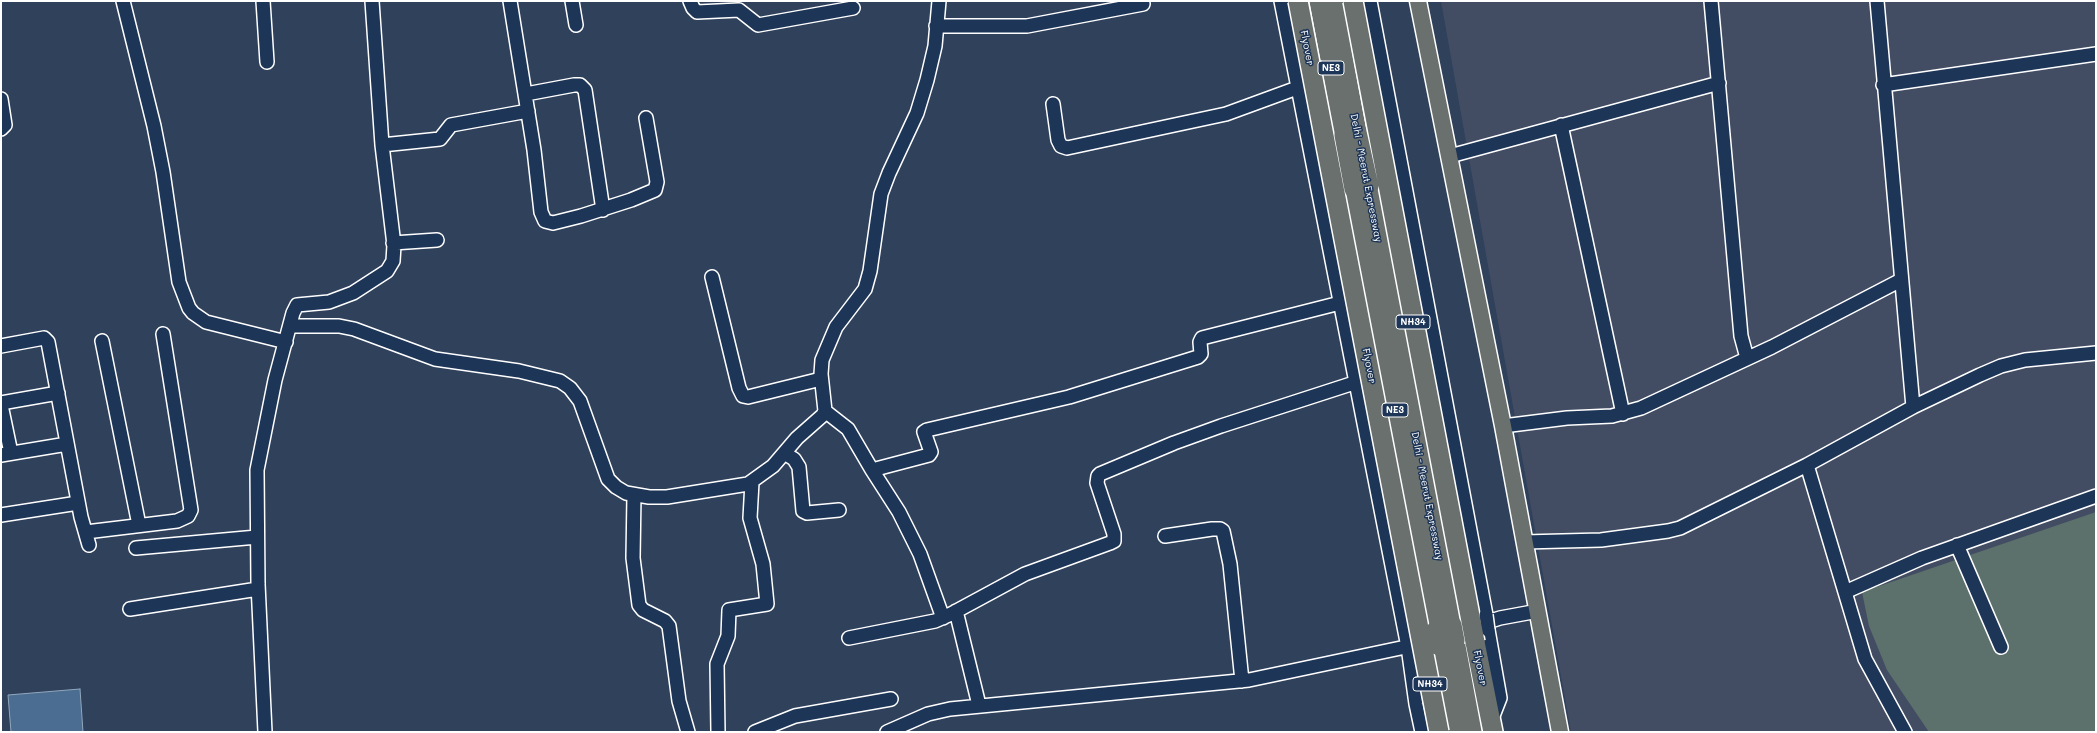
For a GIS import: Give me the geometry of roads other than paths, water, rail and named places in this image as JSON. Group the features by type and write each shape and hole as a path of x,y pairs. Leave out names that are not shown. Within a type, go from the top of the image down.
{"highway":[{"name":"Flyover","path":"1298,1 1439,732"},
{"name":"Delhi - Meerut Expressway","path":"1319,1 1351,134 1362,188 1445,635 1455,732"},
{"name":"Delhi - Meerut Expressway","path":"1333,1 1351,134"},
{"name":"Flyover","path":"1367,1 1482,636 1492,727"},
{"name":"Delhi - Meerut Expressway","path":"1445,635 1472,732"}],"main road":[{"path":"1418,1 1504,426 1524,542 1560,732"}],"street":[{"path":"123,1 154,126 163,172 179,282 189,308 193,313 206,322 286,342"},
{"path":"263,1 267,62"},
{"path":"265,732 258,589 256,485 258,462 290,326 297,305 342,298 378,278 387,271 393,261 393,243 382,145 372,1"},
{"path":"510,1 526,94 541,212 545,221 553,222 602,210 648,194 655,190 657,186 646,118"},
{"path":"572,1 576,25"},
{"path":"690,1 693,8 697,12 739,10 758,25 853,8"},
{"path":"290,326 343,327 435,359 519,371 560,380 570,388 580,401 608,479 616,487 634,495 648,497 674,496 752,482 773,466 797,438 821,419 825,411 821,379 822,360 830,339 841,319 856,302 865,288 870,271 881,194 889,173 917,114 927,80 935,46 938,1"},
{"path":"1280,1 1340,303 1354,383 1408,647 1416,704 1422,732"},
{"path":"1367,1 1396,138 1486,615 1482,636"},
{"path":"1711,1 1741,336 1747,358"},
{"path":"1876,1 1913,407"},
{"path":"936,26 1027,26 1143,4"},
{"path":"1883,85 2096,54"},
{"path":"1450,156 1718,83"},
{"path":"526,94 574,85 580,85 585,90 602,210"},
{"path":"1053,104 1058,140 1061,146 1067,148 1226,114 1297,88"},
{"path":"1,99 5,125 1,129"},
{"path":"382,145 440,139 451,125 528,111"},
{"path":"1561,125 1623,414"},
{"path":"1310,155 1396,138"},
{"path":"1315,180 1401,164"},
{"path":"393,243 437,240"},
{"path":"712,277 742,396 748,397 821,379"},
{"path":"1504,426 1567,418 1623,414 1655,402 1806,330 1901,280"},
{"path":"872,470 929,455 931,452 924,432 926,430 1069,397 1198,357 1201,354 1200,342 1202,338 1340,303"},
{"path":"1,346 41,338 46,340 58,393 78,503 88,538 139,526 177,521 188,516 191,510 163,334"},
{"path":"102,341 139,526"},
{"path":"1524,542 1601,540 1680,528 1807,465 1913,407 2001,366 2025,360 2096,353"},
{"path":"849,638 913,627 943,618 1025,574 1114,541 1114,534 1097,483 1098,476 1100,474 1174,443 1221,426 1354,383"},
{"path":"58,393 1,404 6,454 67,444"},
{"path":"825,411 848,429 899,512 916,544 943,618"},
{"path":"784,453 794,459 798,467 803,511 808,513 839,510"},
{"path":"1807,465 1865,659 1905,732"},
{"path":"718,732 717,664 728,636 729,610 767,604 763,564 750,518 752,482"},
{"path":"634,495 633,558 639,605 643,610 665,621 669,626 680,701 688,732"},
{"path":"1845,592 1922,558 2096,496"},
{"path":"1,515 78,503"},
{"path":"1165,536 1220,528 1225,534 1233,588 1242,681"},
{"path":"136,548 257,537"},
{"path":"1957,545 2001,647"},
{"path":"130,609 258,589"},
{"path":"956,611 979,705"},
{"path":"888,732 938,711 979,705 1242,681 1283,674 1408,647 1500,618 1538,611"},
{"path":"755,732 795,716 891,699"}]}
